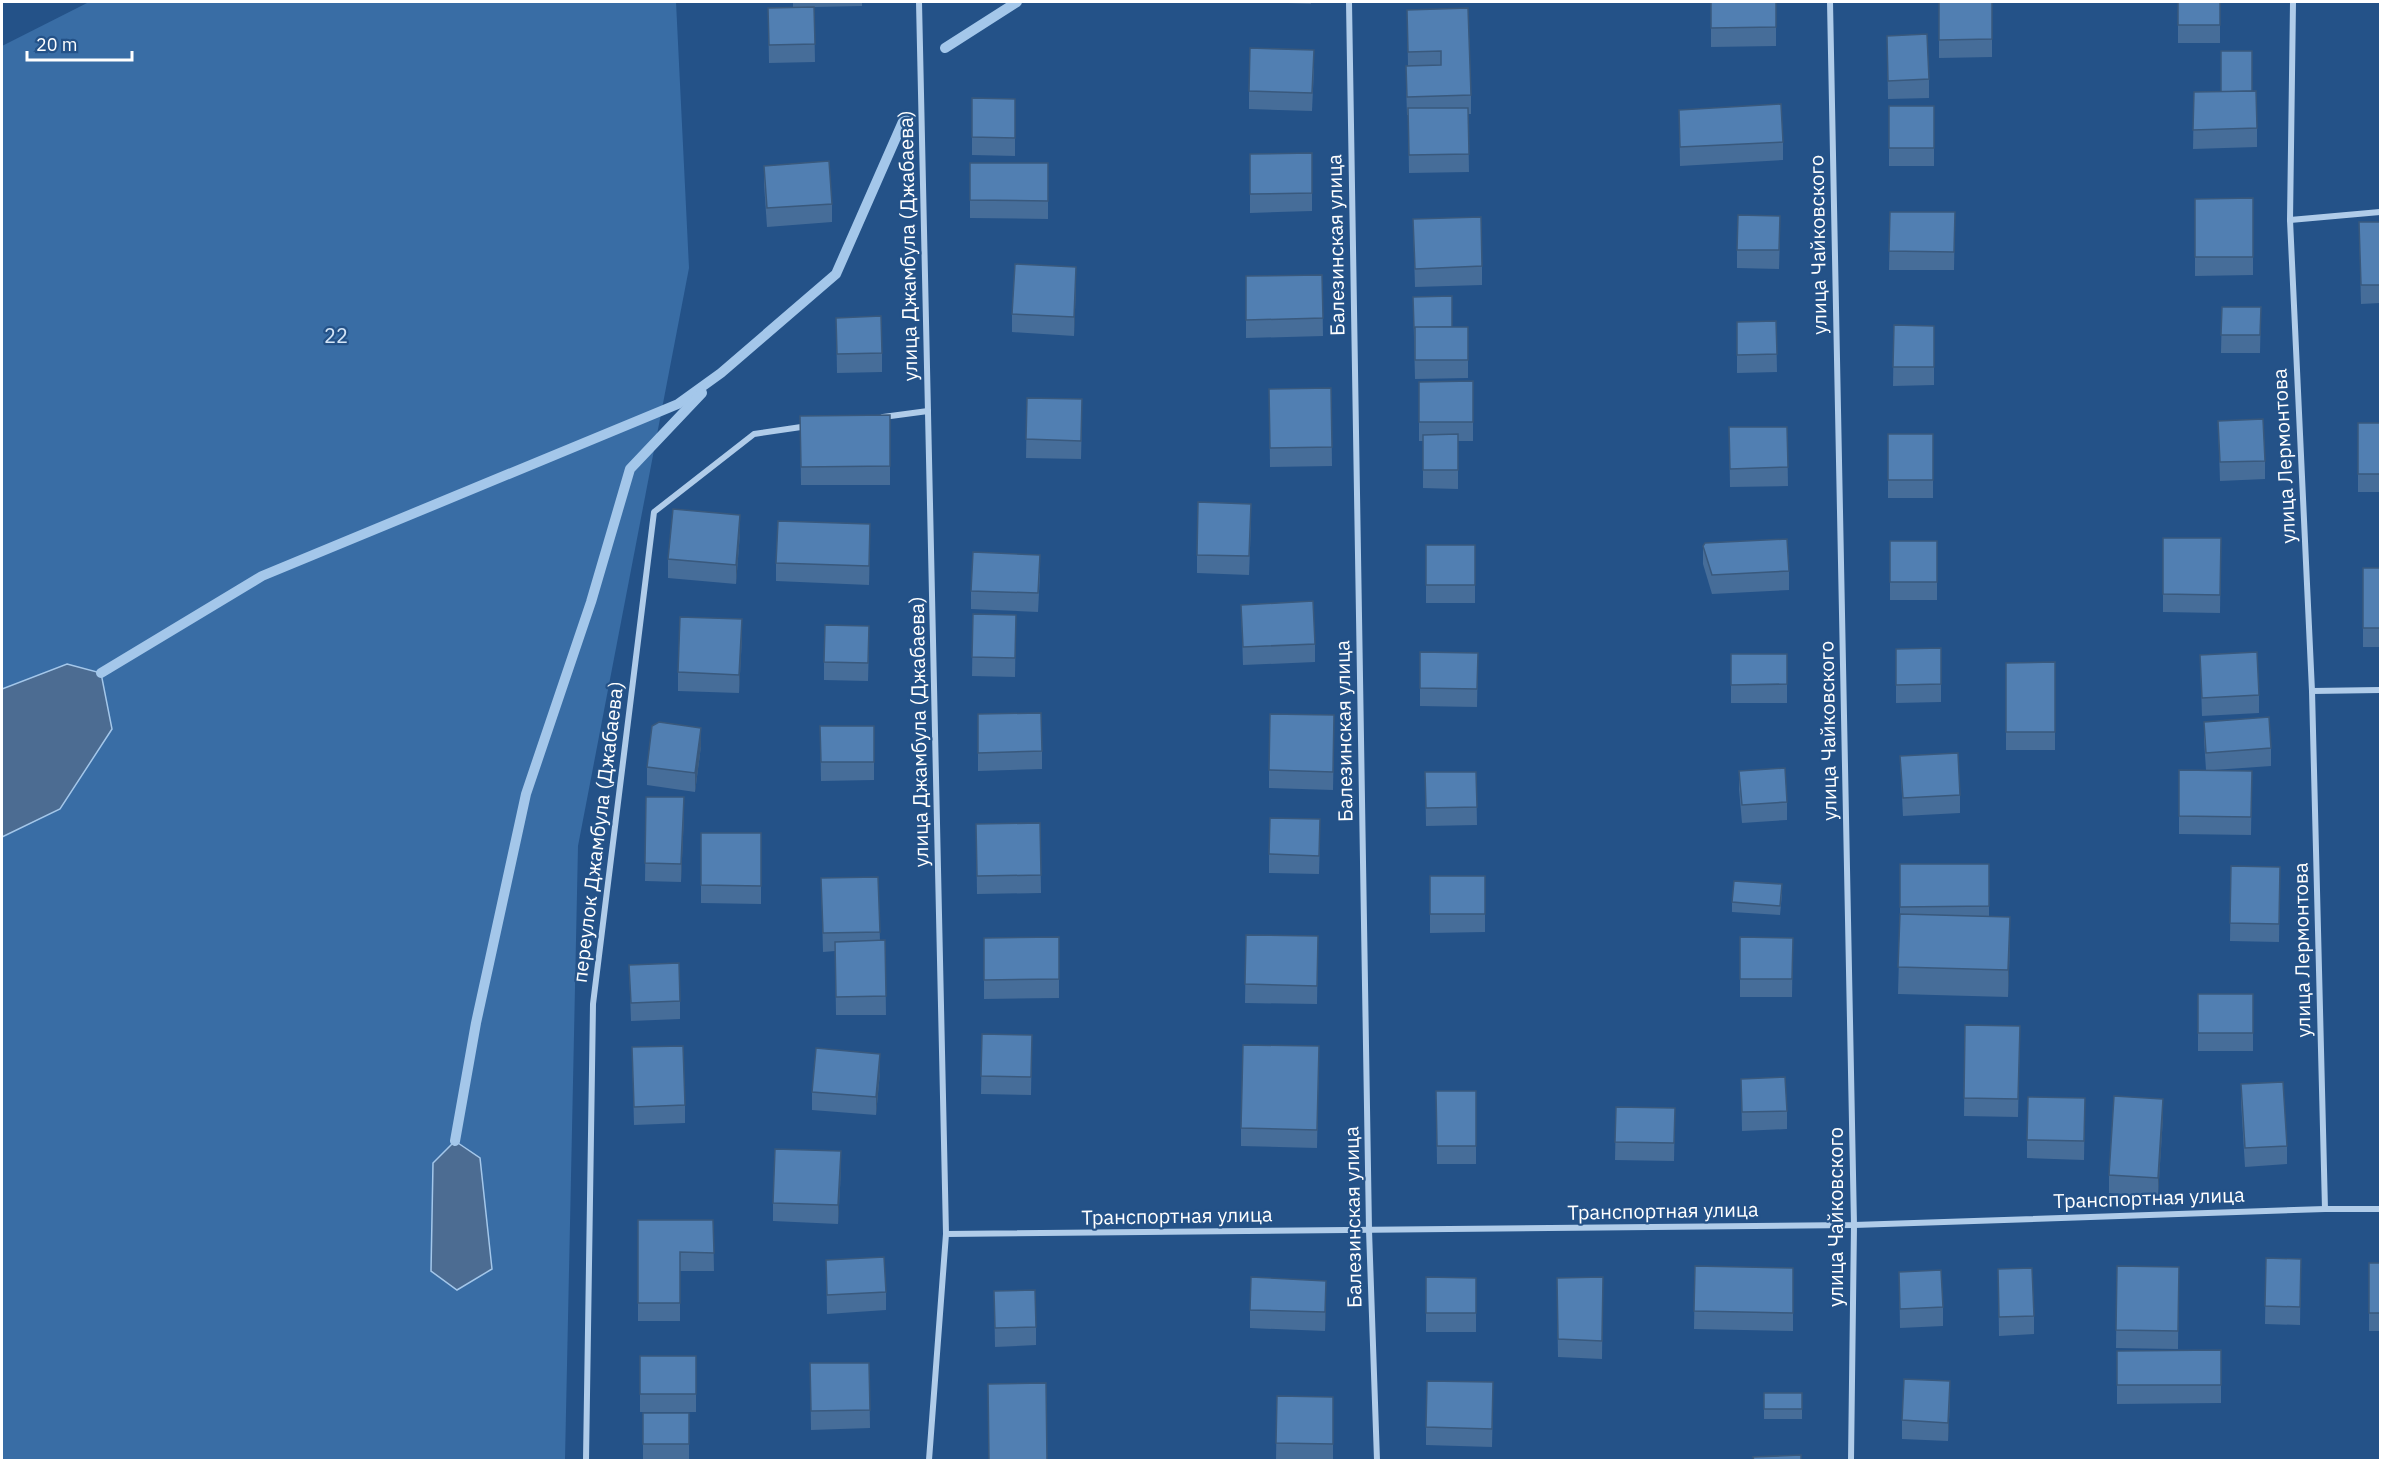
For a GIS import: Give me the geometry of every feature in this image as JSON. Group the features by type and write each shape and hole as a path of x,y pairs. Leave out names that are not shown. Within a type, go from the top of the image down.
{"street":[{"name":"улица Джамбула (Джабаева)","path":"919,2 946,1234 929,1461"},
{"name":"Балезинская улица","path":"1348,2 1369,1230 1377,1461"},
{"name":"улица Чайковского","path":"1830,2 1854,1225 1851,1461"},
{"name":"улица Лермонтова","path":"2293,2 2290,220 2312,691 2325,1209"},
{"path":"2290,220 2380,212"},
{"path":"870,418 928,411"},
{"name":"переулок Джамбула (Джабаева)","path":"586,1461 593,1004 654,512 754,434 812,426"},
{"path":"2312,691 2380,690"},
{"name":"Транспортная улица","path":"946,1234 1854,1225 2380,1209"}],"green space":[{"name":"22","path":"89,2 676,2 689,268 578,846 565,1460 2,1460 2,46"}],"shaded area":[{"path":"67,664 101,673 112,729 60,809 2,837 2,689"},
{"path":"455,1141 480,1158 492,1269 457,1290 431,1271 433,1163"}],"building":[{"path":"1711,2 1776,2 1776,27 1711,28"},
{"path":"1939,2 1992,2 1992,39 1939,40"},
{"path":"2178,2 2220,2 2220,25 2178,25"},
{"path":"814,7 815,44 769,45 768,8"},
{"path":"1468,8 1471,95 1407,97 1406,66 1441,65 1441,51 1408,52 1407,10"},
{"path":"1927,34 1929,79 1888,81 1887,36"},
{"path":"1250,48 1314,50 1312,93 1249,91"},
{"path":"2221,51 2252,51 2252,91 2221,92"},
{"path":"2256,91 2257,128 2193,130 2194,92"},
{"path":"972,98 1015,99 1015,138 972,137"},
{"path":"1781,104 1783,142 1680,147 1679,110"},
{"path":"1889,106 1934,106 1934,148 1889,148"},
{"path":"1408,108 1468,108 1469,154 1409,155"},
{"path":"1312,153 1312,193 1250,194 1250,154"},
{"path":"829,161 832,204 767,208 764,166"},
{"path":"970,163 1048,163 1048,201 970,200"},
{"path":"2253,198 2253,257 2195,257 2195,199"},
{"path":"1890,212 1955,212 1954,252 1889,251"},
{"path":"1738,215 1780,216 1779,250 1737,250"},
{"path":"1481,217 1482,266 1415,269 1413,219"},
{"path":"2359,222 2380,222 2380,285 2361,285"},
{"path":"1015,264 1076,267 1074,317 1012,314"},
{"path":"1322,275 1323,318 1246,320 1246,276"},
{"path":"1452,296 1452,327 1414,328 1413,297"},
{"path":"2222,307 2261,307 2260,335 2221,335"},
{"path":"881,316 882,353 837,354 836,318"},
{"path":"1776,321 1777,354 1737,355 1737,322"},
{"path":"1894,325 1934,326 1934,367 1893,367"},
{"path":"1415,327 1468,327 1468,360 1415,360"},
{"path":"1473,381 1473,422 1419,422 1419,382"},
{"path":"1331,388 1332,447 1270,448 1269,389"},
{"path":"1027,398 1082,399 1081,441 1026,439"},
{"path":"890,415 890,466 801,467 800,416"},
{"path":"2263,419 2265,461 2220,462 2218,421"},
{"path":"2358,423 2380,423 2380,474 2358,474"},
{"path":"1729,427 1787,427 1788,467 1730,469"},
{"path":"1458,434 1458,470 1423,470 1423,435"},
{"path":"1888,434 1933,434 1933,480 1888,480"},
{"path":"1198,502 1251,504 1249,556 1197,555"},
{"path":"673,509 740,515 736,565 668,559"},
{"path":"778,521 870,524 869,566 776,563"},
{"path":"2163,538 2221,538 2220,595 2163,594"},
{"path":"1787,539 1789,571 1712,575 1703,546 1705,543"},
{"path":"1890,541 1937,541 1937,582 1890,582"},
{"path":"1426,545 1475,545 1475,585 1426,585"},
{"path":"973,552 1040,555 1038,593 971,591"},
{"path":"2363,568 2380,568 2380,628 2363,628"},
{"path":"1313,601 1315,644 1243,647 1241,605"},
{"path":"973,614 1016,615 1015,658 972,657"},
{"path":"680,617 742,619 739,675 678,672"},
{"path":"825,625 869,626 868,663 824,662"},
{"path":"1941,648 1941,684 1896,685 1896,649"},
{"path":"1420,652 1478,653 1477,689 1420,688"},
{"path":"2257,652 2259,695 2202,698 2200,655"},
{"path":"1731,654 1787,654 1787,684 1731,685"},
{"path":"2055,662 2055,732 2006,732 2006,663"},
{"path":"1041,713 1042,751 978,753 978,714"},
{"path":"1270,714 1334,715 1333,772 1269,770"},
{"path":"2269,717 2271,748 2206,753 2204,722"},
{"path":"659,722 701,728 695,773 647,767 652,726"},
{"path":"820,726 874,726 874,762 821,762"},
{"path":"1958,753 1960,795 1903,798 1900,756"},
{"path":"1785,768 1787,802 1742,805 1739,771"},
{"path":"2179,770 2252,771 2251,817 2179,816"},
{"path":"1425,772 1476,772 1477,807 1426,808"},
{"path":"646,797 684,797 681,864 645,863"},
{"path":"1270,818 1320,819 1319,856 1269,854"},
{"path":"1040,823 1041,875 977,876 976,824"},
{"path":"701,833 761,833 761,886 701,885"},
{"path":"1900,864 1989,864 1989,906 1900,907"},
{"path":"2231,866 2280,867 2279,924 2230,923"},
{"path":"1430,876 1485,876 1485,914 1430,914"},
{"path":"878,877 880,932 823,933 821,878"},
{"path":"1734,881 1782,884 1780,906 1732,902"},
{"path":"1900,914 2010,917 2008,970 1898,967"},
{"path":"1246,935 1318,936 1317,986 1245,984"},
{"path":"1059,937 1059,979 984,980 984,938"},
{"path":"1740,937 1793,938 1792,979 1740,979"},
{"path":"885,940 886,996 836,997 835,942"},
{"path":"679,963 680,1001 631,1003 629,965"},
{"path":"2198,994 2253,994 2253,1033 2198,1033"},
{"path":"1965,1025 2020,1026 2018,1099 1964,1098"},
{"path":"982,1034 1032,1035 1031,1077 981,1076"},
{"path":"1243,1045 1319,1046 1317,1130 1241,1128"},
{"path":"683,1046 685,1105 634,1107 632,1047"},
{"path":"816,1048 880,1054 876,1097 812,1092"},
{"path":"1785,1077 1787,1111 1742,1112 1741,1079"},
{"path":"2283,1082 2287,1146 2245,1148 2241,1084"},
{"path":"1436,1091 1476,1091 1476,1146 1437,1146"},
{"path":"2114,1096 2163,1099 2158,1178 2109,1175"},
{"path":"2028,1097 2085,1098 2084,1141 2027,1140"},
{"path":"1616,1107 1675,1108 1674,1143 1615,1142"},
{"path":"775,1149 841,1151 838,1205 773,1203"},
{"path":"638,1220 713,1220 714,1253 680,1252 680,1303 638,1303"},
{"path":"884,1257 886,1292 827,1295 826,1260"},
{"path":"2266,1258 2301,1259 2300,1307 2265,1306"},
{"path":"2369,1263 2380,1263 2380,1313 2369,1313"},
{"path":"1695,1266 1793,1268 1793,1313 1694,1311"},
{"path":"2117,1266 2179,1267 2178,1331 2116,1330"},
{"path":"2032,1268 2034,1316 1999,1317 1998,1269"},
{"path":"1941,1270 1943,1307 1900,1309 1899,1272"},
{"path":"1251,1277 1326,1281 1325,1312 1250,1310"},
{"path":"1426,1277 1476,1278 1476,1313 1426,1313"},
{"path":"1603,1277 1602,1341 1558,1339 1557,1278"},
{"path":"1035,1290 1036,1327 995,1328 994,1291"},
{"path":"2221,1350 2221,1385 2117,1385 2117,1351"},
{"path":"640,1356 696,1356 696,1394 640,1394"},
{"path":"810,1363 869,1363 870,1410 811,1411"},
{"path":"1904,1379 1950,1381 1948,1423 1902,1420"},
{"path":"1427,1381 1493,1382 1492,1429 1426,1427"},
{"path":"1046,1383 1047,1461 989,1461 988,1384"},
{"path":"1764,1393 1802,1393 1802,1409 1764,1409"},
{"path":"1277,1396 1333,1397 1333,1444 1276,1443"},
{"path":"643,1413 689,1413 689,1444 643,1444"},
{"path":"1801,1455 1801,1461 1754,1461 1753,1457"}],"waterway":[{"path":"945,48 1017,2"},
{"path":"101,673 262,576 678,404 721,373 836,274 905,117"},
{"path":"455,1141 476,1023 526,794 591,602 630,469 702,393"}]}
